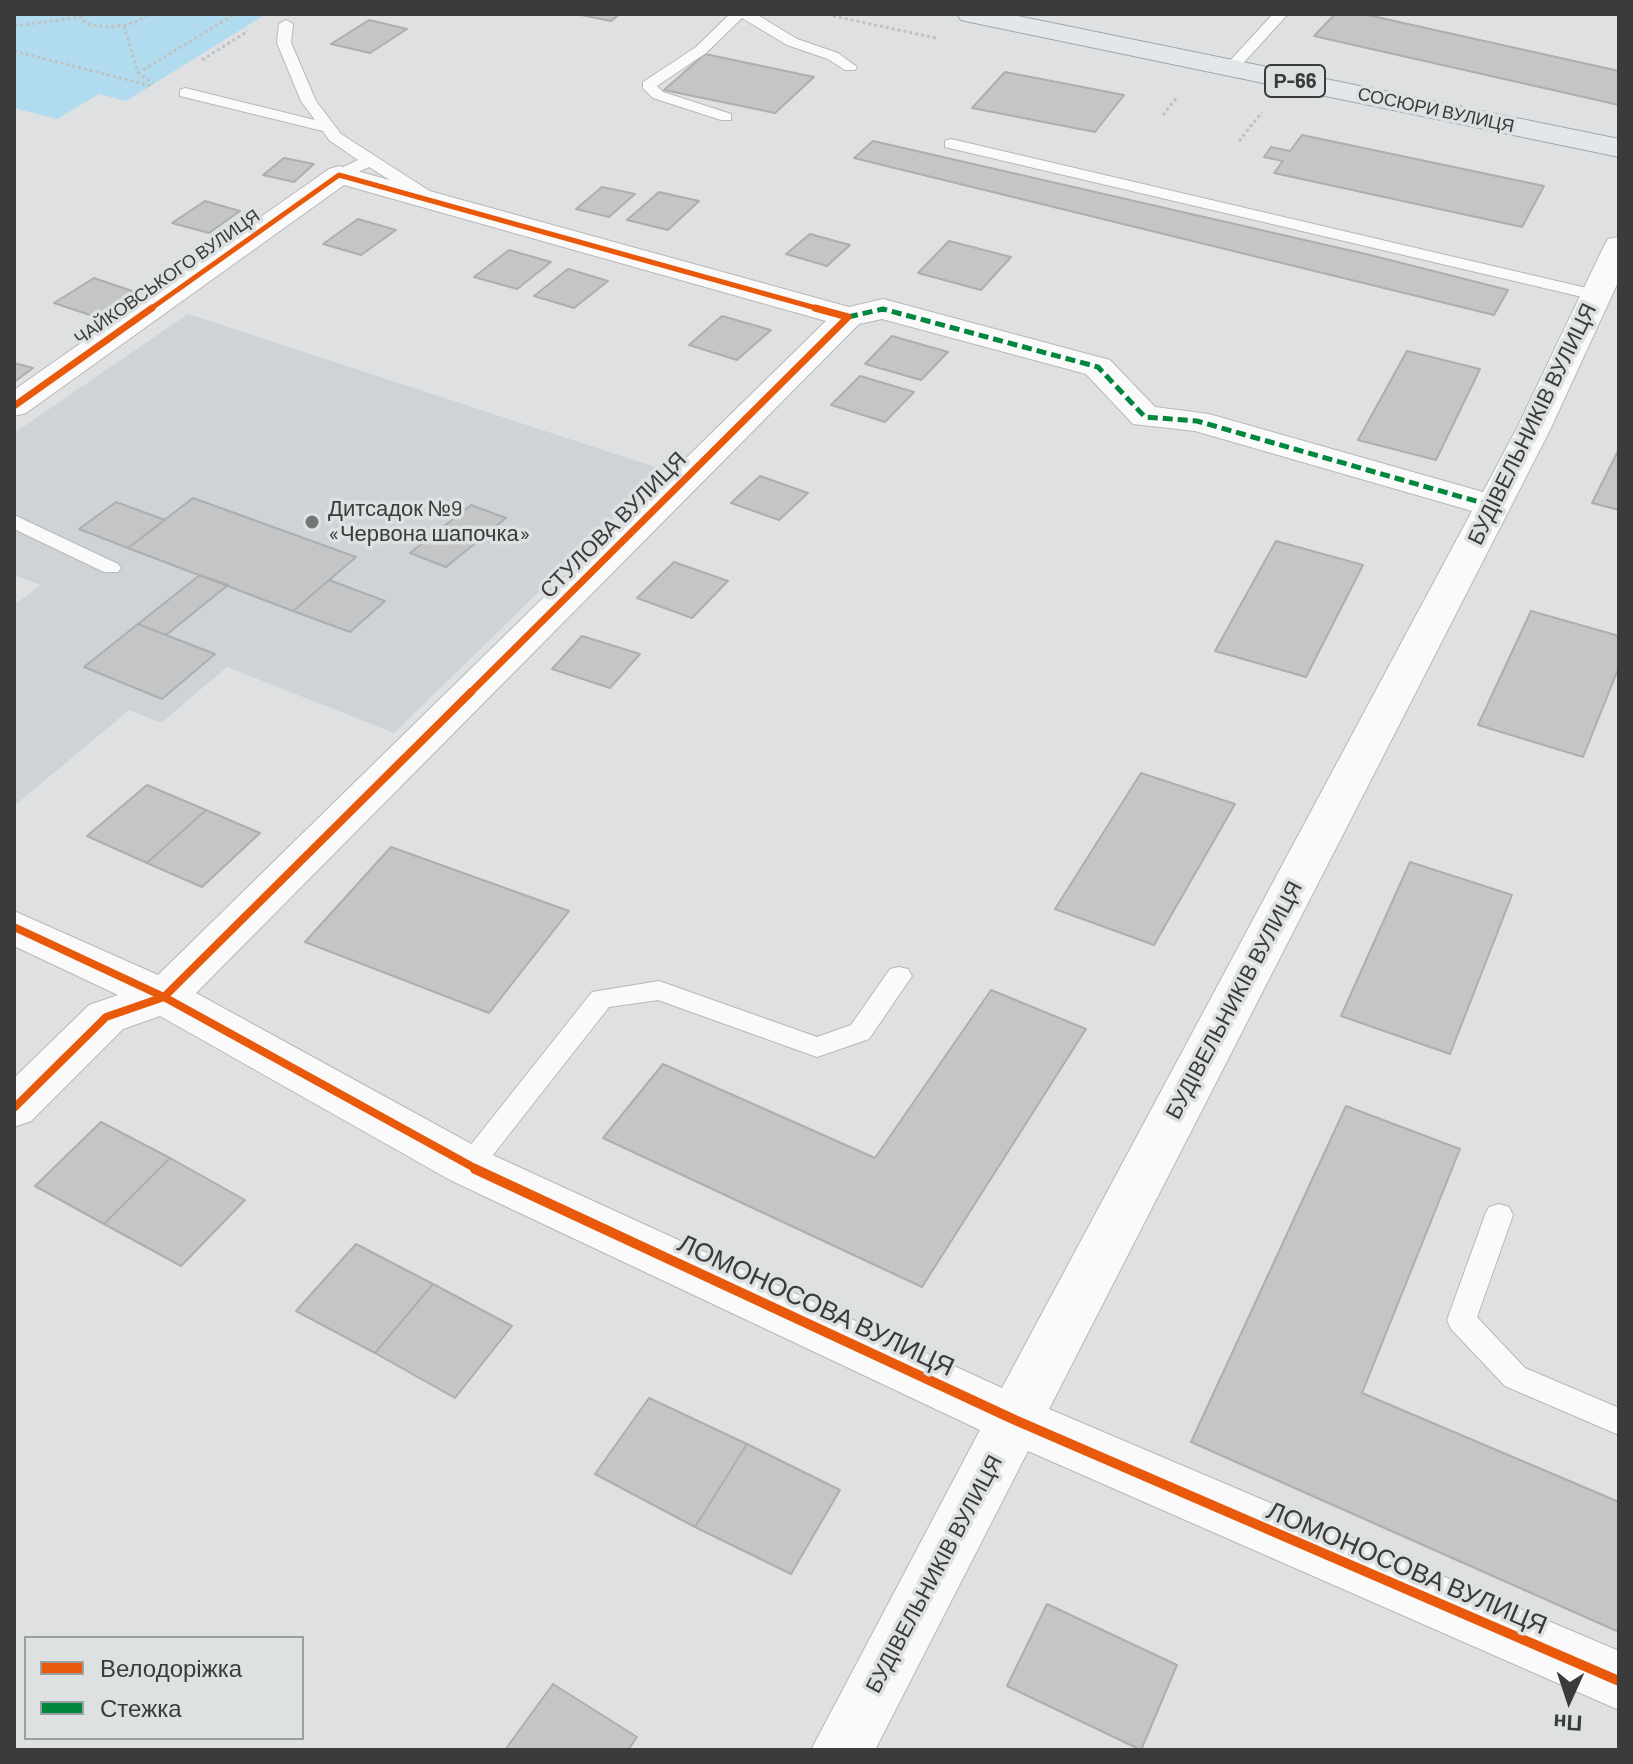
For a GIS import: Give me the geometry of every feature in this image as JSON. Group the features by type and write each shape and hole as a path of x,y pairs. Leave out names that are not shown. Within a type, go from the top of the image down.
{"main road":[{"name":"СОСЮРИ ВУЛИЦЯ","path":"970,14 1619,148"}],"street":[{"path":"339,175 848,317 883,309 1098,367 1145,417 1197,421 1493,506"},
{"name":"ЧАЙКОВСЬКОГО ВУЛИЦЯ","path":"14,406 339,175"},
{"name":"БУДІВЕЛЬНИКІВ ВУЛИЦЯ","path":"842,1750 1533,430 1607,298 1619,246"},
{"name":"СТУЛОВА ВУЛИЦЯ","path":"14,1108 106,1017 164,997 848,317"},
{"name":"ЛОМОНОСОВА ВУЛИЦЯ","path":"14,927 164,997 468,1166 1015,1420 1619,1681"}],"lane":[{"path":"726,117 658,95 648,85 701,50 738,14"},
{"path":"746,14 792,42 833,56 850,67"},
{"path":"1231,68 1281,14"},
{"path":"286,24 284,43 309,101 335,137 436,202"},
{"path":"185,93 329,128"},
{"path":"951,144 1607,298"},
{"path":"339,175 370,161"},
{"path":"14,521 111,568"},
{"path":"468,1166 601,999 659,990 817,1047 860,1032 899,976"},
{"path":"1499,1215 1461,1320 1515,1377 1619,1422"}],"path":[{"path":"14,26 81,16 90,25 124,26 150,14"},
{"path":"138,73 235,14"},
{"path":"14,51 158,87 138,73 124,26"},
{"path":"198,63 250,30"},
{"path":"1163,115 1172,103"},
{"path":"1239,141 1263,111"}],"shaded area":[{"path":"14,14 266,14 126,101 99,94 57,119 14,108"},
{"name":"Дитсадок №9 «Червона шапочка»","path":"188,314 664,470 394,733 227,667 161,723 129,710 14,806 14,605 41,585 14,575 14,433"}],"building":[{"path":"576,14 620,14 611,21"},
{"path":"1335,14 1363,14 1619,71 1619,105 1314,36"},
{"path":"369,20 407,29 370,53 331,44"},
{"path":"705,54 814,77 775,113 664,90"},
{"path":"1005,72 1124,95 1095,132 972,108"},
{"path":"1302,135 1544,186 1522,227 1274,173 1283,161 1264,157 1271,147 1290,151"},
{"path":"873,141 1370,255 1508,290 1494,315 854,158"},
{"path":"284,158 314,164 294,182 263,175"},
{"path":"602,187 635,194 609,217 576,209"},
{"path":"659,192 699,201 668,230 627,220"},
{"path":"205,201 240,211 209,233 172,223"},
{"path":"358,219 396,230 361,255 323,244"},
{"path":"810,234 850,245 827,266 786,254"},
{"path":"949,241 1011,257 981,290 918,273"},
{"path":"509,250 551,262 517,289 474,277"},
{"path":"568,269 608,281 574,308 534,296"},
{"path":"94,278 135,292 96,317 54,303"},
{"path":"722,316 771,330 737,360 689,345"},
{"path":"892,336 948,352 921,380 865,364"},
{"path":"1407,351 1480,369 1436,460 1358,440"},
{"path":"14,363 33,368 14,382"},
{"path":"860,376 914,392 885,422 831,405"},
{"path":"1619,449 1619,510 1592,503"},
{"path":"760,476 808,493 779,520 731,503"},
{"path":"193,498 356,557 293,611 128,548"},
{"path":"116,502 165,520 128,548 79,529"},
{"path":"471,505 506,518 446,567 410,553"},
{"path":"1276,541 1363,565 1306,677 1215,651"},
{"path":"674,562 728,581 692,618 637,598"},
{"path":"200,575 228,585 166,635 138,624"},
{"path":"329,580 385,601 350,632 293,611"},
{"path":"1531,611 1619,636 1619,667 1583,757 1478,725"},
{"path":"138,624 215,654 162,699 84,667"},
{"path":"582,636 640,654 610,688 552,669"},
{"path":"1141,773 1235,804 1154,945 1055,909"},
{"path":"147,785 206,810 147,863 87,836"},
{"path":"206,810 260,833 202,887 147,863"},
{"path":"391,847 569,911 489,1013 305,942"},
{"path":"1410,862 1512,895 1450,1054 1341,1016"},
{"path":"991,990 1086,1029 922,1287 603,1138 663,1064 875,1158"},
{"path":"1346,1106 1460,1149 1362,1393 1619,1502 1619,1632 1191,1442"},
{"path":"101,1122 170,1158 104,1224 35,1186"},
{"path":"170,1158 245,1200 181,1266 104,1224"},
{"path":"356,1244 433,1284 375,1353 296,1311"},
{"path":"433,1284 512,1326 455,1398 375,1353"},
{"path":"649,1398 747,1444 695,1527 595,1474"},
{"path":"747,1444 840,1490 791,1574 695,1527"},
{"path":"1047,1604 1177,1665 1141,1750 1007,1686"},
{"path":"553,1684 637,1737 628,1750 505,1750"}],"marked path":[{"path":"848,317 883,309 1098,367 1145,417 1197,421 1493,506"}],"cycle path":[{"path":"14,406 339,175 848,317 164,997 106,1017 14,1108"},
{"path":"14,927 164,997 468,1166 1015,1420 1619,1681"}],"place":[{"name":"Дитсадок №9 «Червона шапочка»","path":"312,522"}]}
